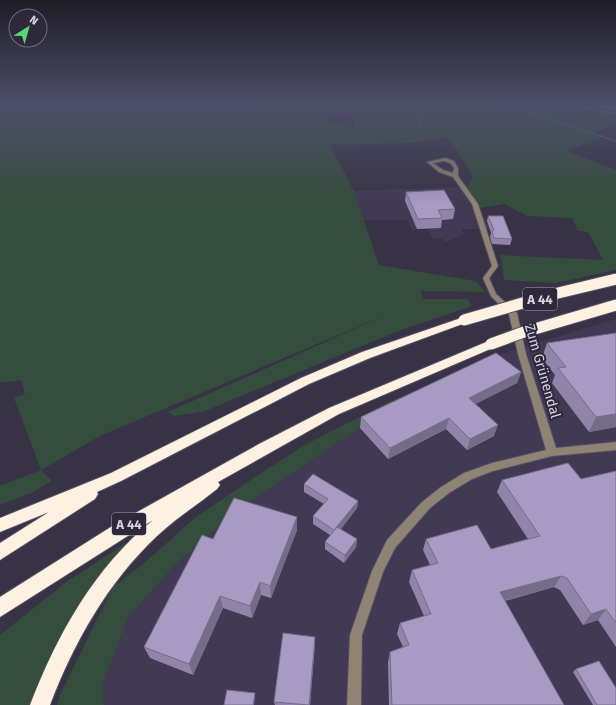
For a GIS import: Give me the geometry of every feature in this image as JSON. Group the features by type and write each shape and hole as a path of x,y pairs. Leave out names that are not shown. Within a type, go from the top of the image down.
{"highway":[{"name":"A 44","path":"0,552 116,477 305,381 366,355 464,320 554,294 616,279"},
{"name":"A 44","path":"0,608 120,530 264,448 334,411 491,344 521,333 616,306"},
{"path":"40,705 64,650 89,606 112,573 151,531 176,511 264,448"},
{"path":"0,525 116,477"}],"street":[{"name":"Zum Grünendal","path":"455,176 475,204 484,228 496,266 486,278 493,295 513,313 522,354 552,452"},
{"path":"354,705 356,635 378,571 391,544 426,505 445,490 468,476 492,467 552,452 616,446"}],"shaded area":[{"path":"459,187 467,188 480,208 490,229 461,229 464,234 445,242 443,239 432,238 428,229 412,230 407,220 362,220 354,191"},
{"path":"616,319 616,705 104,705 102,687 128,618 173,567 236,511 350,434 399,408 393,400 495,356"}],"green space":[{"path":"0,138 443,138 410,143 330,145 354,191 379,265 476,281 485,292 421,291 423,299 467,299 472,306 398,331 205,411 174,416 168,412 388,314 100,436 41,470 14,398 25,394 21,380 0,383"},
{"path":"450,138 601,138 566,151 616,170 616,270 556,283 504,280 500,255 603,260 588,232 578,231 572,218 527,216 504,204 480,208 467,188 473,176"},
{"path":"393,400 400,409 350,434 236,511 173,567 128,618 102,687 104,705 57,705 60,695 113,587 142,565 196,517 261,473 303,446"},
{"path":"41,470 52,481 31,493 0,505 0,486"},
{"path":"134,538 33,705 0,705 0,635 69,580"}],"building":[{"path":"444,190 455,209 438,210 442,218 418,219 406,192"},
{"path":"488,216 503,216 512,239 494,238 492,231 494,230"},
{"path":"616,333 616,414 596,417 558,368 566,367 547,343"},
{"path":"496,353 521,372 469,398 498,425 470,439 449,418 390,448 361,417"},
{"path":"568,463 581,479 616,471 616,623 606,609 591,614 567,578 561,576 500,592 564,705 392,705 390,652 409,645 400,623 431,614 412,570 438,563 426,539 477,525 491,549 540,536 502,480"},
{"path":"313,474 358,501 334,530 313,516 328,499 304,484"},
{"path":"234,498 297,517 270,586 260,582 250,606 220,596 189,664 144,647 202,535 213,539"},
{"path":"337,527 357,539 345,555 325,542"},
{"path":"283,633 315,637 309,705 274,702"},
{"path":"599,661 616,688 616,705 597,705 576,669"},
{"path":"227,690 255,693 253,705 224,705"}],"waterway":[{"path":"607,138 616,141"}]}
